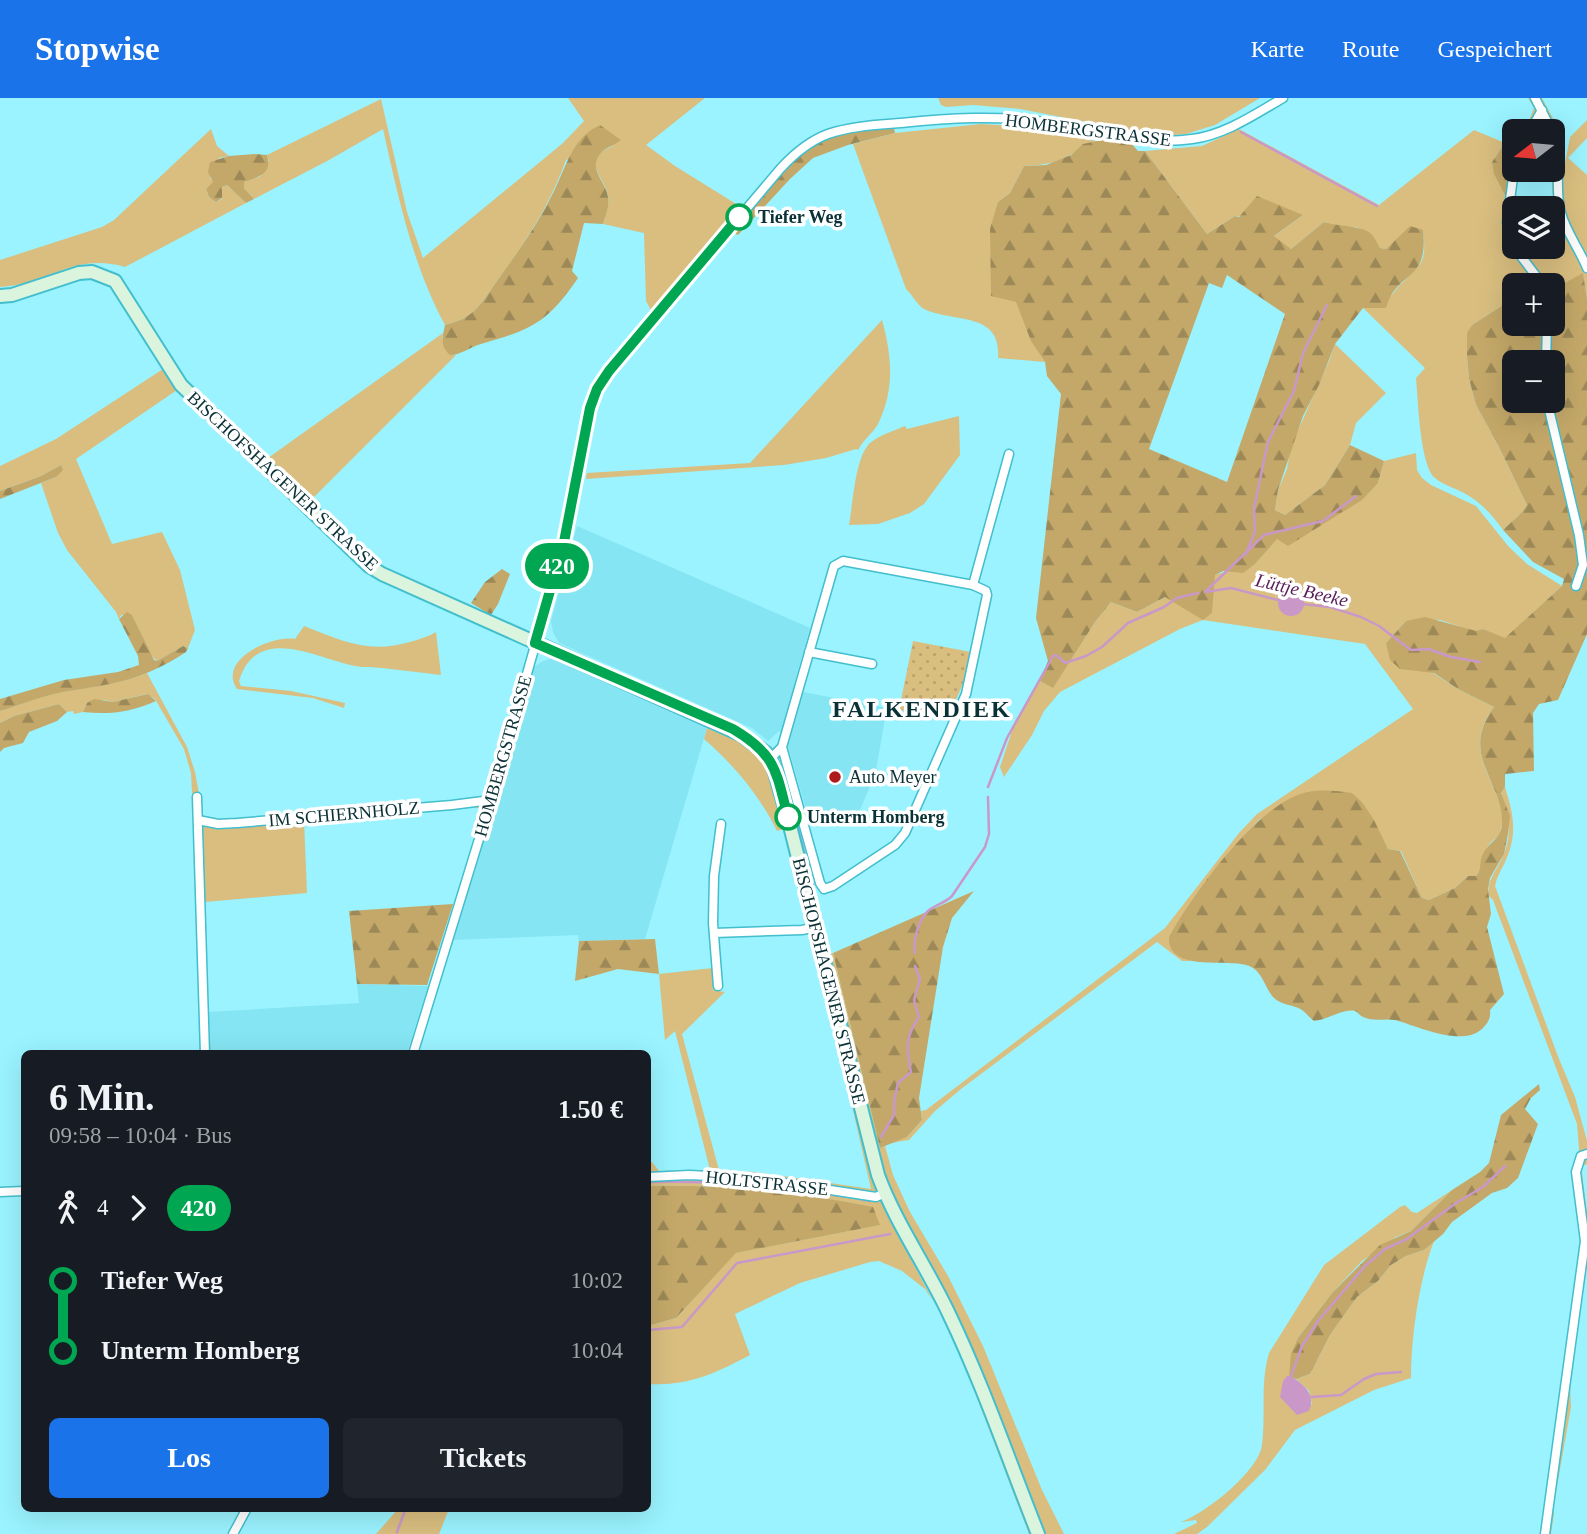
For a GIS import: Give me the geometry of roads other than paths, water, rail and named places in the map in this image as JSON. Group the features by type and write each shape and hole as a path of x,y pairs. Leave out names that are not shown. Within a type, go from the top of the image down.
{"street":[{"name":"HOMBERGSTRASSE","path":"414,1050 491,800 564,542 590,408 597,389 609,371 790,158 807,144 828,134 852,128 942,119 984,118 1042,122 1137,138 1187,140 1224,130 1283,98"},
{"path":"1535,98 1546,119"},
{"path":"1537,119 1542,110"},
{"path":"1556,182 1561,214 1587,268"},
{"name":"BISCHOFSHAGENER STRASSE","path":"0,296 12,295 79,273 92,272 115,281 181,385 358,556 382,574 733,729 752,741 770,759 817,927 869,1146 885,1193 938,1291 963,1345 1038,1534"},
{"path":"1550,413 1579,535 1583,565 1576,586"},
{"path":"973,585 1010,454"},
{"path":"770,759 782,747 834,566 838,562 983,588 987,595 970,682 905,833 895,845 827,889 820,883 782,747"},
{"path":"809,652 872,664"},
{"path":"197,797 205,1050"},
{"name":"IM SCHIERNHOLZ","path":"198,820 218,824 237,823 491,800"},
{"path":"718,986 714,876 721,824"},
{"path":"714,933 802,930 817,927"},
{"path":"1545,1534 1585,1241 1576,1172 1581,1156 1586,1154"},
{"name":"HOLTSTRASSE","path":"651,1177 689,1175 752,1178 876,1197 885,1193"},
{"path":"0,1192 21,1191"},
{"path":"233,1534 245,1512"}],"waterway":[{"path":"1241,132 1377,206"},
{"name":"Lüttje Beeke","path":"1246,554 1255,531 1254,508 1268,442 1294,391 1303,353 1327,305"},
{"name":"Lüttje Beeke","path":"1205,592 1264,535 1323,521 1356,496"},
{"name":"Lüttje Beeke","path":"1205,592 1231,588 1278,600"},
{"name":"Lüttje Beeke","path":"988,787 1007,738 1053,656 1056,655 1065,663 1086,656 1102,647 1128,623 1164,607 1177,598 1198,593"},
{"name":"Lüttje Beeke","path":"1302,604 1330,607 1361,617 1379,626 1411,650 1428,649 1451,657 1480,662"},
{"path":"782,768 814,890"},
{"name":"Lüttje Beeke","path":"915,953 917,931 924,915 952,896 985,847 989,834 988,797"},
{"name":"Lüttje Beeke","path":"881,1137 894,1115 898,1083 911,1072 908,1043 919,1017 914,1000 920,979 915,966"},
{"path":"1291,1376 1302,1346 1318,1321 1365,1266 1385,1249 1407,1239 1483,1187 1505,1166"},
{"path":"651,1182 748,1185 849,1197"},
{"path":"856,1198 870,1201"},
{"path":"651,1330 682,1327 737,1263 890,1234"},
{"path":"1311,1397 1341,1395 1376,1374 1401,1372"},
{"path":"397,1532 404,1512"}],"place":[{"name":"Tiefer Weg","path":"739,217"},
{"name":"Auto Meyer","path":"835,777"},
{"name":"Unterm Homberg","path":"788,817"}],"district":[{"name":"FALKENDIEK","path":"922,709"}]}
